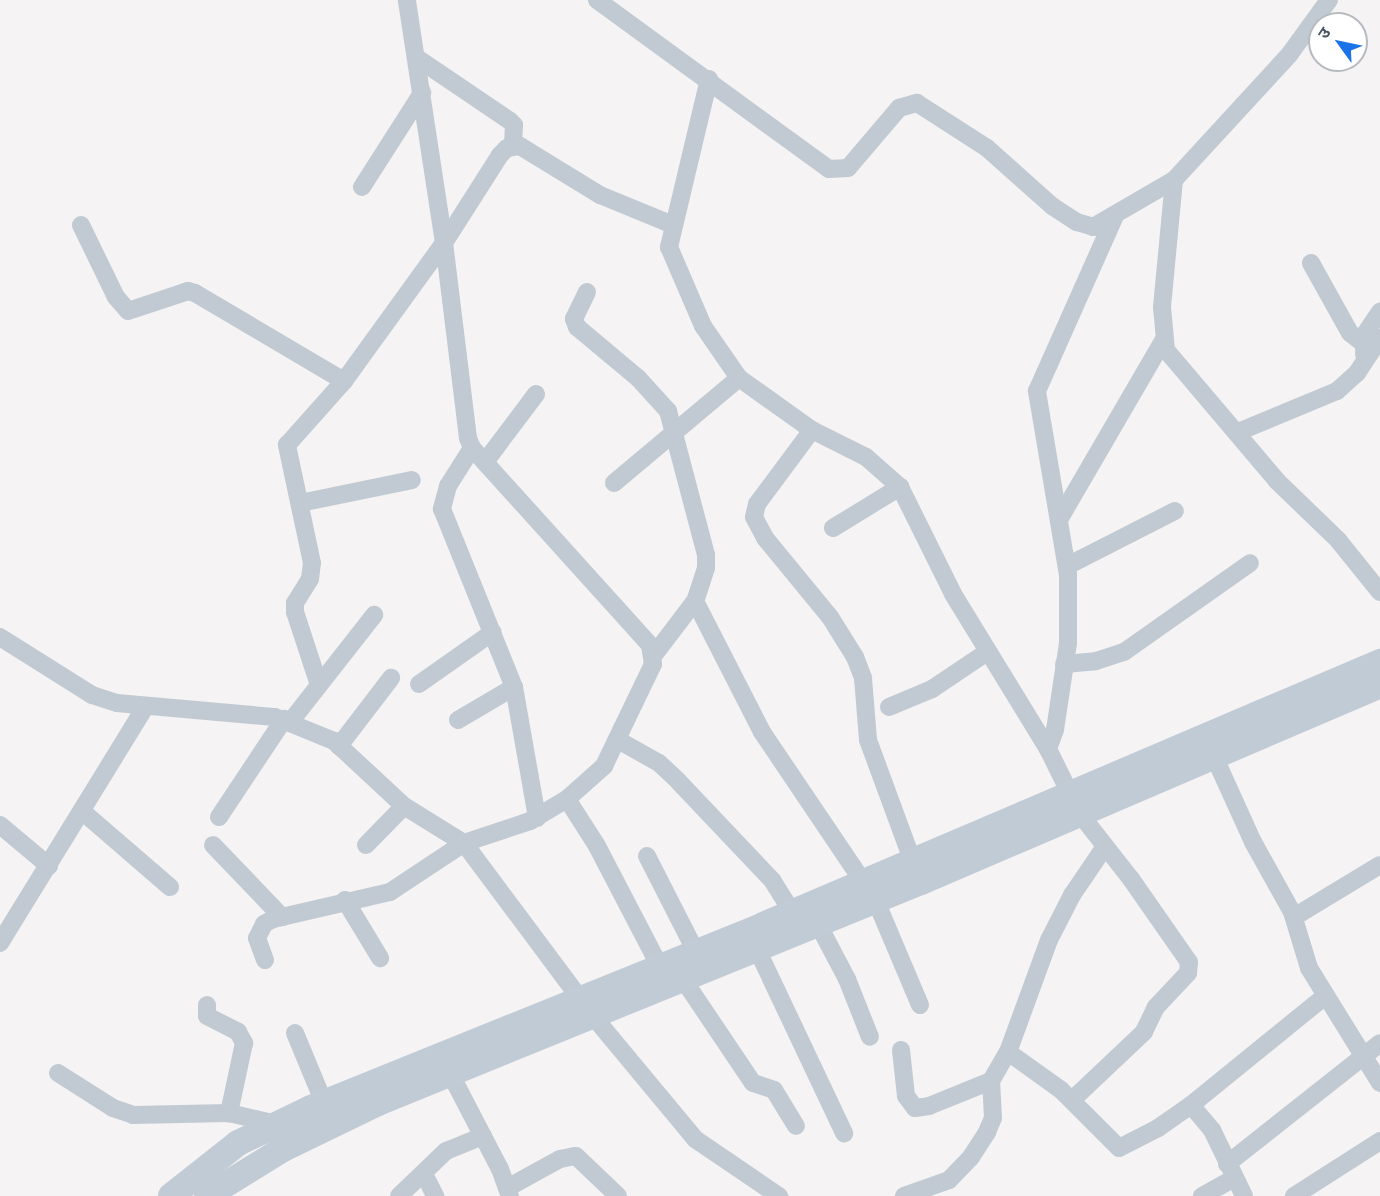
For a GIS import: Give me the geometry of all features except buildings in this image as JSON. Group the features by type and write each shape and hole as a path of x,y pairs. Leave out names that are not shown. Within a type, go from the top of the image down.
{"main road":[{"path":"207,1196 283,1149 588,1007 660,967 793,913 870,892 1075,805 1380,662"},
{"path":"171,1196 238,1143 324,1103 588,1007 683,979 818,924 913,862 1214,756 1380,685"}],"street":[{"path":"407,0 444,243 465,426 478,455 650,645 654,655"},
{"path":"597,0 618,6 709,79 829,169 848,168 899,108 917,103 987,148 1052,206 1077,222 1093,227 1114,218 1174,180 1289,55 1329,0"},
{"path":"319,685 295,612 295,603 312,572 287,445 344,381 444,243 500,155 513,145 514,125 510,121 417,58"},
{"path":"709,79 669,247 688,297 703,326 739,378 812,430 866,457 900,487 953,594 1048,749 1075,805 1104,848 1159,917 1190,969 1156,1007 1144,1032 1072,1100"},
{"path":"362,187 422,93"},
{"path":"513,145 536,154 600,195 673,225"},
{"path":"1174,180 1162,307 1163,341 1180,370 1238,432 1277,481 1338,540 1380,592"},
{"path":"1048,749 1057,719 1068,643 1067,566 1037,390 1114,218"},
{"path":"81,225 116,297 128,311 188,291 195,293 344,381"},
{"path":"1311,262 1350,333 1369,347"},
{"path":"265,960 257,938 260,930 282,917 345,900 390,892 464,843 537,818 567,800 604,766 646,682 654,655 695,601 706,568 706,555 674,432 660,399 577,327 574,320 587,292"},
{"path":"1238,432 1337,391 1349,382 1369,347 1369,326 1380,312"},
{"path":"1060,518 1163,341"},
{"path":"614,483 739,378"},
{"path":"536,394 448,486 441,509 514,687 537,818"},
{"path":"812,430 758,504 754,517 765,538 830,616 855,657 863,678 868,740 913,862"},
{"path":"300,503 412,480"},
{"path":"833,528 900,487"},
{"path":"1067,566 1175,511"},
{"path":"1064,664 1096,661 1124,652 1250,563"},
{"path":"695,601 762,732 870,892 920,1005"},
{"path":"219,817 287,720 319,685 374,615"},
{"path":"419,684 493,632"},
{"path":"0,637 92,695 145,707 287,720 320,732 339,746 404,806 464,843 588,1007 695,1139 779,1196"},
{"path":"889,707 932,689 987,652"},
{"path":"339,746 392,678"},
{"path":"458,720 514,687"},
{"path":"0,943 50,866 145,707"},
{"path":"618,740 659,763 772,880 793,913"},
{"path":"1214,756 1253,842 1294,917 1309,968 1380,1083"},
{"path":"567,800 602,856 660,967"},
{"path":"366,845 404,806"},
{"path":"83,812 170,886"},
{"path":"0,825 50,866"},
{"path":"213,845 241,870 282,917"},
{"path":"904,1196 949,1180 971,1156 993,1118 991,1082 1008,1052 1066,905 1104,848"},
{"path":"647,856 696,952"},
{"path":"1294,917 1380,865"},
{"path":"345,900 380,958"},
{"path":"818,924 851,987 870,1037"},
{"path":"757,949 844,1133"},
{"path":"683,979 753,1083 774,1090 796,1126"},
{"path":"1008,1052 1072,1100 1119,1148 1158,1128 1191,1105 1325,996"},
{"path":"207,1005 207,1016 238,1032 244,1043 229,1113"},
{"path":"295,1033 324,1103"},
{"path":"1202,1196 1380,1043"},
{"path":"901,1050 906,1096 915,1108 929,1106 991,1082"},
{"path":"58,1073 112,1108 133,1115 229,1113 277,1124"},
{"path":"450,1073 509,1192 560,1159 576,1156 618,1196"},
{"path":"1191,1105 1212,1130 1244,1196"},
{"path":"399,1196 446,1151 483,1136"},
{"path":"1294,1196 1380,1141"},
{"path":"424,1174 435,1196"}]}
